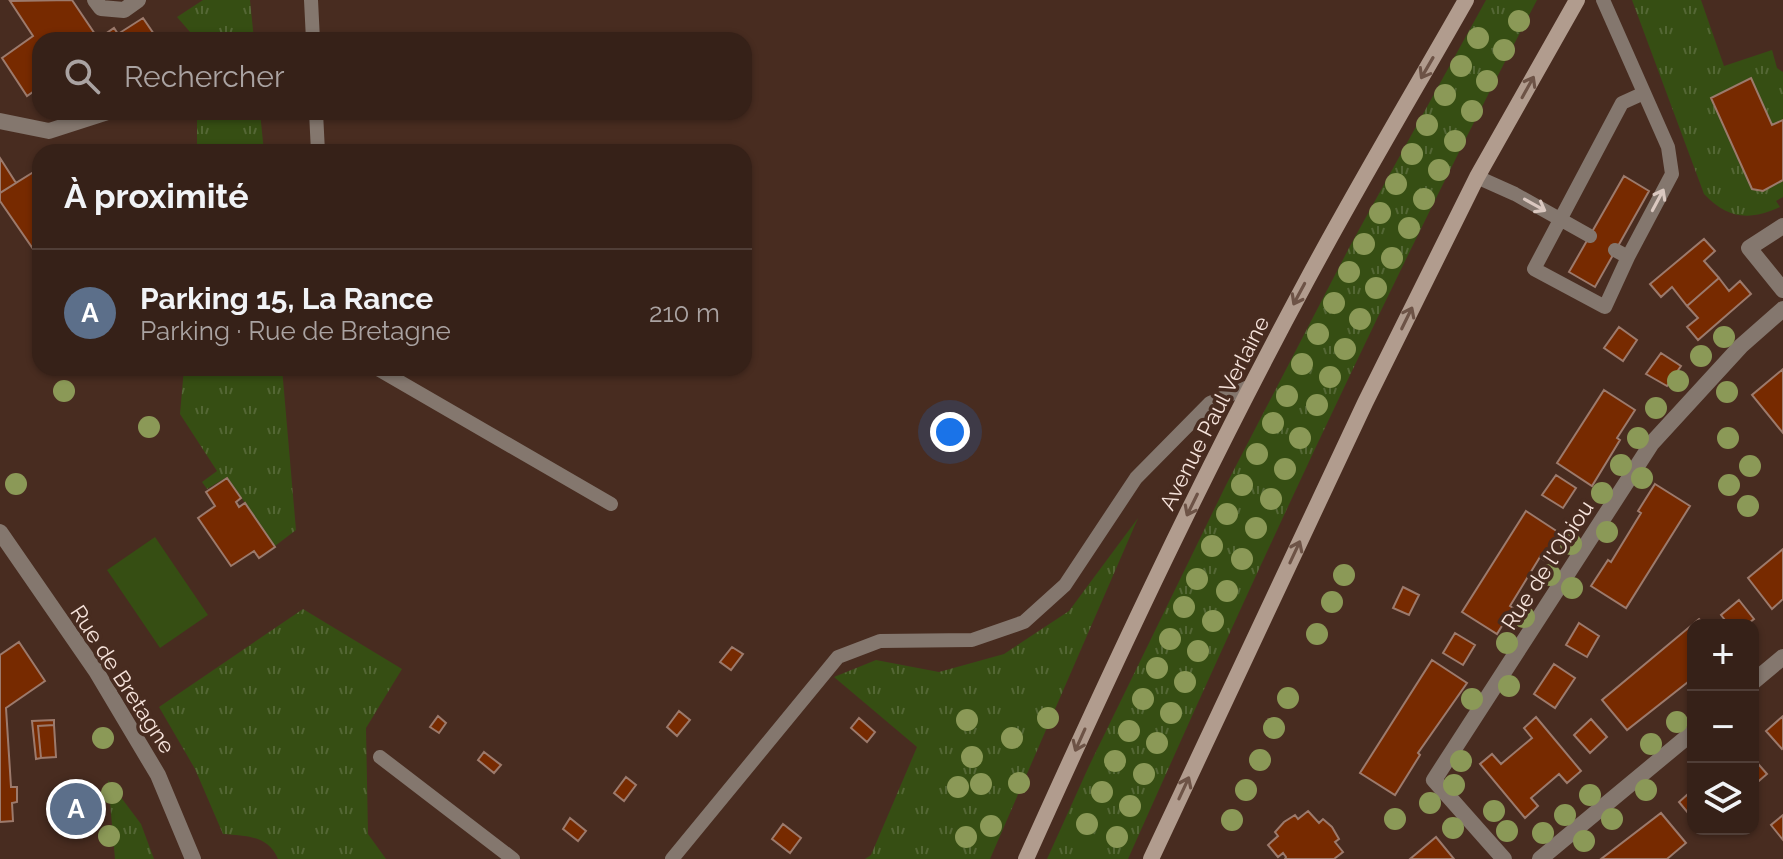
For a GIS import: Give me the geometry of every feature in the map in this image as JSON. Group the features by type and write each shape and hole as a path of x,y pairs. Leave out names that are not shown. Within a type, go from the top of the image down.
{"main road":[{"name":"Avenue Paul Verlaine","path":"1026,859 1117,657 1251,386 1308,278 1466,0"},
{"path":"1151,859 1365,403 1477,177 1568,8 1577,0"}],"street":[{"path":"95,0 101,8 124,10 138,0"},
{"path":"0,121 49,131 83,120"},
{"path":"1783,226 1749,248 1783,290"},
{"name":"Rue de l'Obiou","path":"1504,859 1434,780 1652,443 1741,346 1783,309"},
{"name":"Rue de Bretagne","path":"0,532 96,671 151,764 193,859"},
{"path":"1759,677 1783,657"},
{"path":"1540,859 1687,737"}],"lane":[{"path":"311,0 313,32"},
{"path":"1603,0 1668,147 1672,174 1622,253 1605,307 1534,269 1622,103 1644,93"},
{"path":"316,120 318,144"},
{"path":"1477,177 1515,194 1590,236"},
{"path":"390,376 611,504"},
{"path":"672,859 838,657 880,641 972,640 1024,622 1065,585 1136,478 1210,403 1251,386"},
{"path":"380,757 513,859"}],"green space":[{"path":"203,0 250,0 253,32 190,32 177,17"},
{"path":"1486,0 1537,0 1429,212 1326,426 1128,859 1047,859 1226,485 1350,246"},
{"path":"1632,0 1701,0 1724,66 1772,50 1777,68 1783,72 1783,120 1772,125 1751,78 1711,98 1752,189 1763,191 1783,180 1783,197 1776,201 1780,207 1749,216 1739,215 1722,209 1704,194"},
{"path":"197,120 261,120 263,144 197,144"},
{"path":"183,376 283,376 296,530 275,546 227,477 207,489 202,482 217,471 180,414"},
{"path":"1138,518 990,859 865,859 871,855 917,747 834,677 876,660 939,672 1004,654 1069,611"},
{"path":"155,537 208,615 160,648 107,570"},
{"path":"303,609 402,669 366,728 368,834 386,859 278,859 262,841 248,836 223,834 195,769 159,707"},
{"path":"108,780 141,824 154,859 115,859"}],"building":[{"path":"72,0 94,32 32,32 32,34 10,1"},
{"path":"143,18 153,32 121,32"},
{"path":"32,37 32,93 27,96 2,58"},
{"path":"1751,78 1772,125 1783,120 1783,180 1763,191 1752,189 1711,98"},
{"path":"0,158 16,183 0,193"},
{"path":"32,173 32,247 0,201 0,193"},
{"path":"1624,176 1649,191 1595,287 1569,272"},
{"path":"1704,239 1715,251 1704,261 1719,278 1687,306 1672,287 1661,297 1650,284"},
{"path":"1719,278 1729,291 1740,281 1751,294 1698,340 1687,327 1698,318 1687,306"},
{"path":"1619,327 1637,340 1623,361 1604,348"},
{"path":"1661,353 1681,366 1667,386 1646,374"},
{"path":"1783,369 1783,433 1752,395"},
{"path":"1604,390 1635,410 1592,486 1557,463"},
{"path":"1556,475 1576,488 1563,508 1542,495"},
{"path":"227,478 241,498 236,502 239,507 245,503 275,547 259,558 254,551 231,566 198,518 215,506 206,492"},
{"path":"1655,484 1690,506 1626,608 1591,586 1608,560 1611,562"},
{"path":"1526,511 1561,534 1544,560 1540,557 1497,634 1462,612"},
{"path":"1783,549 1783,599 1772,609 1748,578"},
{"path":"1403,587 1419,595 1409,615 1393,608"},
{"path":"1739,600 1754,619 1724,619 1721,615"},
{"path":"1579,623 1599,636 1587,657 1566,645"},
{"path":"1687,629 1687,683 1627,730 1602,700"},
{"path":"1455,633 1475,645 1463,665 1443,653"},
{"path":"19,642 45,681 6,708 11,787 17,787 17,802 12,803 13,821 0,822 0,655"},
{"path":"732,647 743,654 731,670 720,662"},
{"path":"1432,660 1467,683 1418,753 1420,755 1395,795 1360,773"},
{"path":"1554,664 1575,678 1555,708 1534,694"},
{"path":"679,711 690,720 677,736 667,727"},
{"path":"438,716 446,723 439,733 430,727"},
{"path":"1783,716 1783,748 1782,749 1766,731"},
{"path":"1536,717 1581,771 1567,783 1559,774 1531,798 1538,806 1525,818 1480,764 1492,754 1501,764 1532,738 1524,728"},
{"path":"859,718 875,732 867,742 851,728"},
{"path":"1591,719 1607,737 1590,753 1574,735"},
{"path":"54,720 54,725 38,726 41,758 36,759 32,721"},
{"path":"54,725 56,757 41,758 38,726"},
{"path":"484,752 501,765 494,773 478,760"},
{"path":"1759,765 1767,774 1759,781"},
{"path":"626,777 636,785 624,801 614,793"},
{"path":"1687,795 1687,812 1679,802"},
{"path":"1308,811 1319,823 1323,819 1332,827 1339,839 1335,842 1343,852 1334,859 1285,859 1283,853 1278,857 1268,845 1278,836 1275,832 1295,815 1298,819"},
{"path":"1661,813 1686,843 1667,859 1601,859"},
{"path":"1783,815 1783,840 1771,825"},
{"path":"570,818 586,831 578,841 563,829"},
{"path":"783,824 801,838 790,853 772,839"},
{"path":"1436,837 1454,859 1410,859"}],"place":[{"name":"Parking 15, La Rance","path":"76,809"}]}
